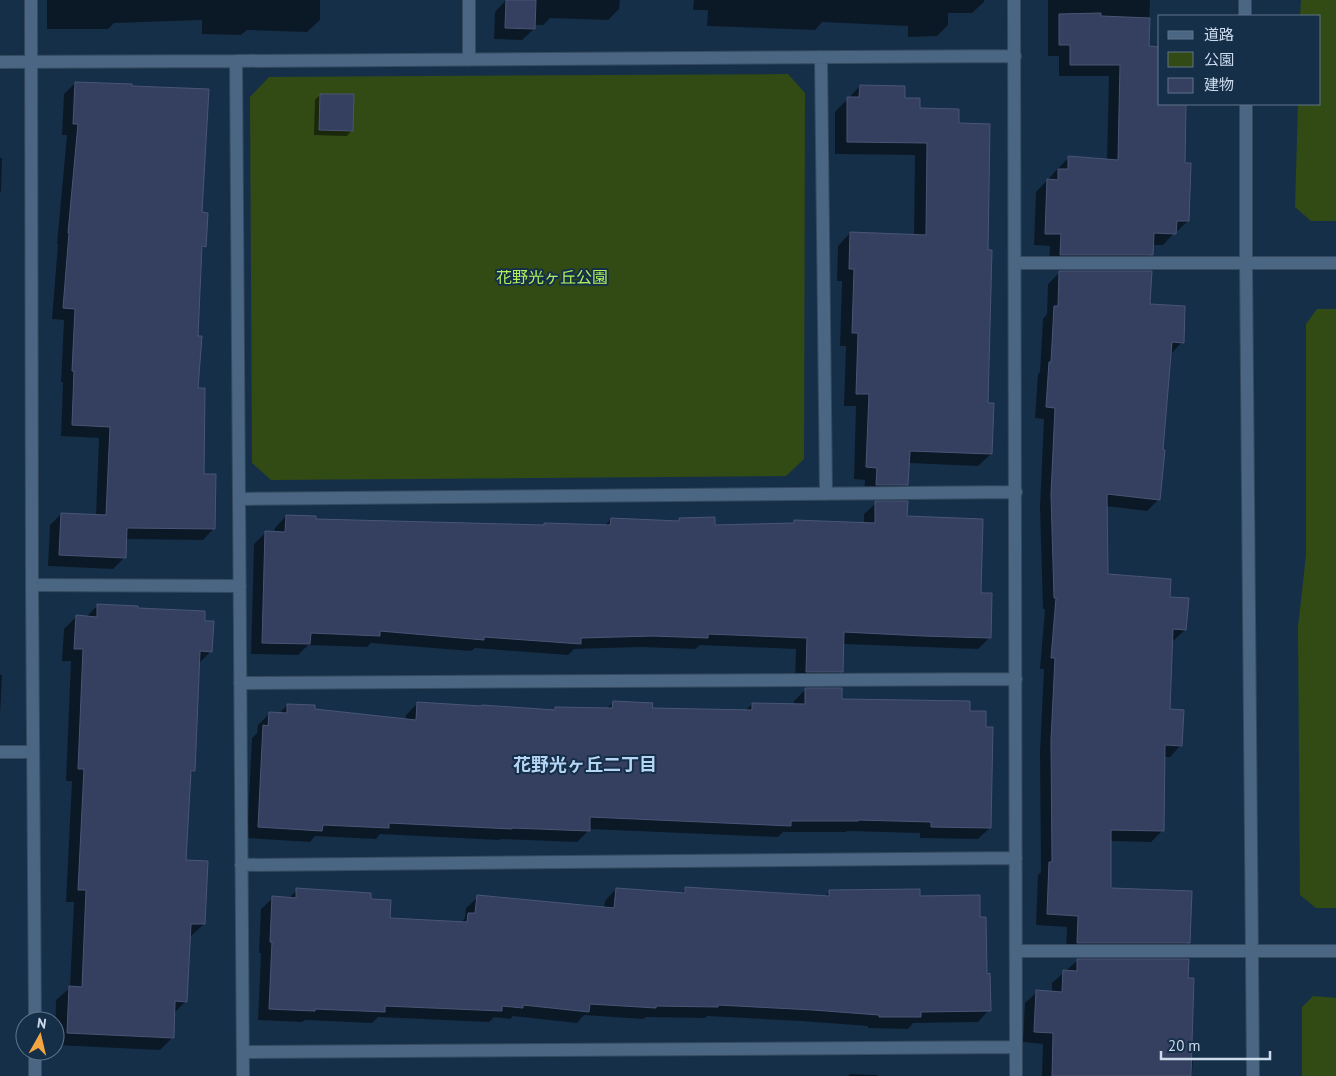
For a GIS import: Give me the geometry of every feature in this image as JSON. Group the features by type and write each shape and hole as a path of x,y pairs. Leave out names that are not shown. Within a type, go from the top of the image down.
{"street":[{"path":"30,0 35,1011"},
{"path":"469,0 469,60"},
{"path":"1014,0 1016,1076"},
{"path":"1245,0 1245,15"},
{"path":"0,62 1015,56"},
{"path":"821,57 826,494"},
{"path":"236,61 243,1076"},
{"path":"1246,105 1253,1076"},
{"path":"1015,263 1336,263"},
{"path":"239,498 1016,492"},
{"path":"32,585 240,586"},
{"path":"240,683 1016,679"},
{"path":"0,752 33,752"},
{"path":"241,865 1016,858"},
{"path":"1016,951 1336,951"},
{"path":"243,1052 1016,1047"},
{"path":"35,1061 35,1076"}],"green space":[{"path":"1301,0 1336,0 1336,221 1311,221 1295,207 1298,105 1321,105 1321,15 1300,15"},
{"name":"花野光ヶ丘公園","path":"788,74 805,93 804,459 786,476 271,480 252,463 250,97 269,77"},
{"path":"1317,309 1336,309 1336,908 1316,908 1300,895 1298,627 1306,555 1306,324"},
{"path":"1313,996 1336,998 1336,1076 1302,1076 1302,1007"}],"building":[{"path":"506,0 536,0 535,29 505,28"},
{"path":"1101,13 1101,16 1150,18 1149,46 1158,47 1158,105 1186,105 1185,163 1191,163 1189,221 1177,221 1176,234 1154,233 1153,255 1060,255 1061,234 1045,234 1047,179 1058,180 1058,169 1068,169 1068,156 1118,160 1120,65 1070,65 1070,45 1059,45 1059,14"},
{"path":"75,82 209,89 202,212 208,213 206,247 202,246 198,336 202,336 198,388 205,388 204,474 216,474 215,529 127,528 126,558 59,555 61,513 106,515 110,427 72,425 75,309 63,308 78,124 73,124"},
{"path":"860,85 905,86 905,98 920,98 920,108 959,109 959,123 990,124 988,250 992,250 988,403 994,403 992,454 910,451 908,485 876,485 877,468 866,467 869,394 856,394 858,333 852,333 854,269 849,269 850,232 926,235 927,143 847,142 847,97 859,97"},
{"path":"320,94 354,94 353,131 319,130"},
{"path":"1059,271 1152,271 1150,304 1185,306 1184,343 1172,342 1160,500 1107,494 1108,574 1171,579 1170,597 1189,598 1186,630 1173,629 1170,709 1184,710 1182,746 1165,745 1164,831 1111,830 1111,888 1192,891 1190,943 1077,943 1078,916 1047,914 1049,862 1052,862 1051,740 1055,658 1051,658 1056,598 1054,598 1051,494 1055,408 1046,407 1054,306 1058,306"},
{"path":"875,501 908,501 907,516 983,519 981,593 992,593 991,638 844,632 843,672 806,672 807,638 708,634 708,638 653,636 581,638 581,644 484,637 484,640 380,631 380,636 311,633 310,644 262,643 265,531 285,532 286,515 316,516 316,519 544,525 544,523 610,525 611,518 679,521 679,518 715,517 715,525 794,523 794,520 875,523"},
{"path":"97,604 205,611 205,621 214,621 212,652 200,651 195,771 191,771 186,860 208,861 205,924 191,924 187,1002 175,1001 174,1038 67,1033 69,986 82,987 86,890 78,890 84,769 78,769 83,649 74,649 76,615 97,617"},
{"path":"805,688 842,688 842,699 970,701 970,711 986,711 986,727 993,727 991,828 931,827 931,822 791,821 791,826 590,817 590,831 389,823 389,828 323,825 322,831 258,827 263,725 268,726 269,712 287,713 287,704 315,705 315,709 416,720 417,702 555,710 555,707 612,708 613,701 653,703 652,708 752,710 752,703 805,704"},
{"path":"685,887 829,896 829,890 920,889 920,896 980,895 980,917 986,917 987,974 990,973 991,1011 921,1012 921,1017 879,1017 879,1015 813,1010 718,1005 718,1007 656,1006 656,1008 590,1004 589,1012 523,1005 523,1008 502,1006 502,1011 385,1006 385,1012 269,1009 272,896 296,898 296,888 371,893 371,899 391,900 390,918 467,922 468,913 475,913 477,895 614,908 616,888 685,893"},
{"path":"1077,959 1189,959 1188,978 1194,978 1191,1076 1052,1076 1053,1033 1034,1032 1036,990 1062,992 1063,970 1077,971"}],"district":[{"name":"花野光ヶ丘二丁目","path":"585,765"}]}
